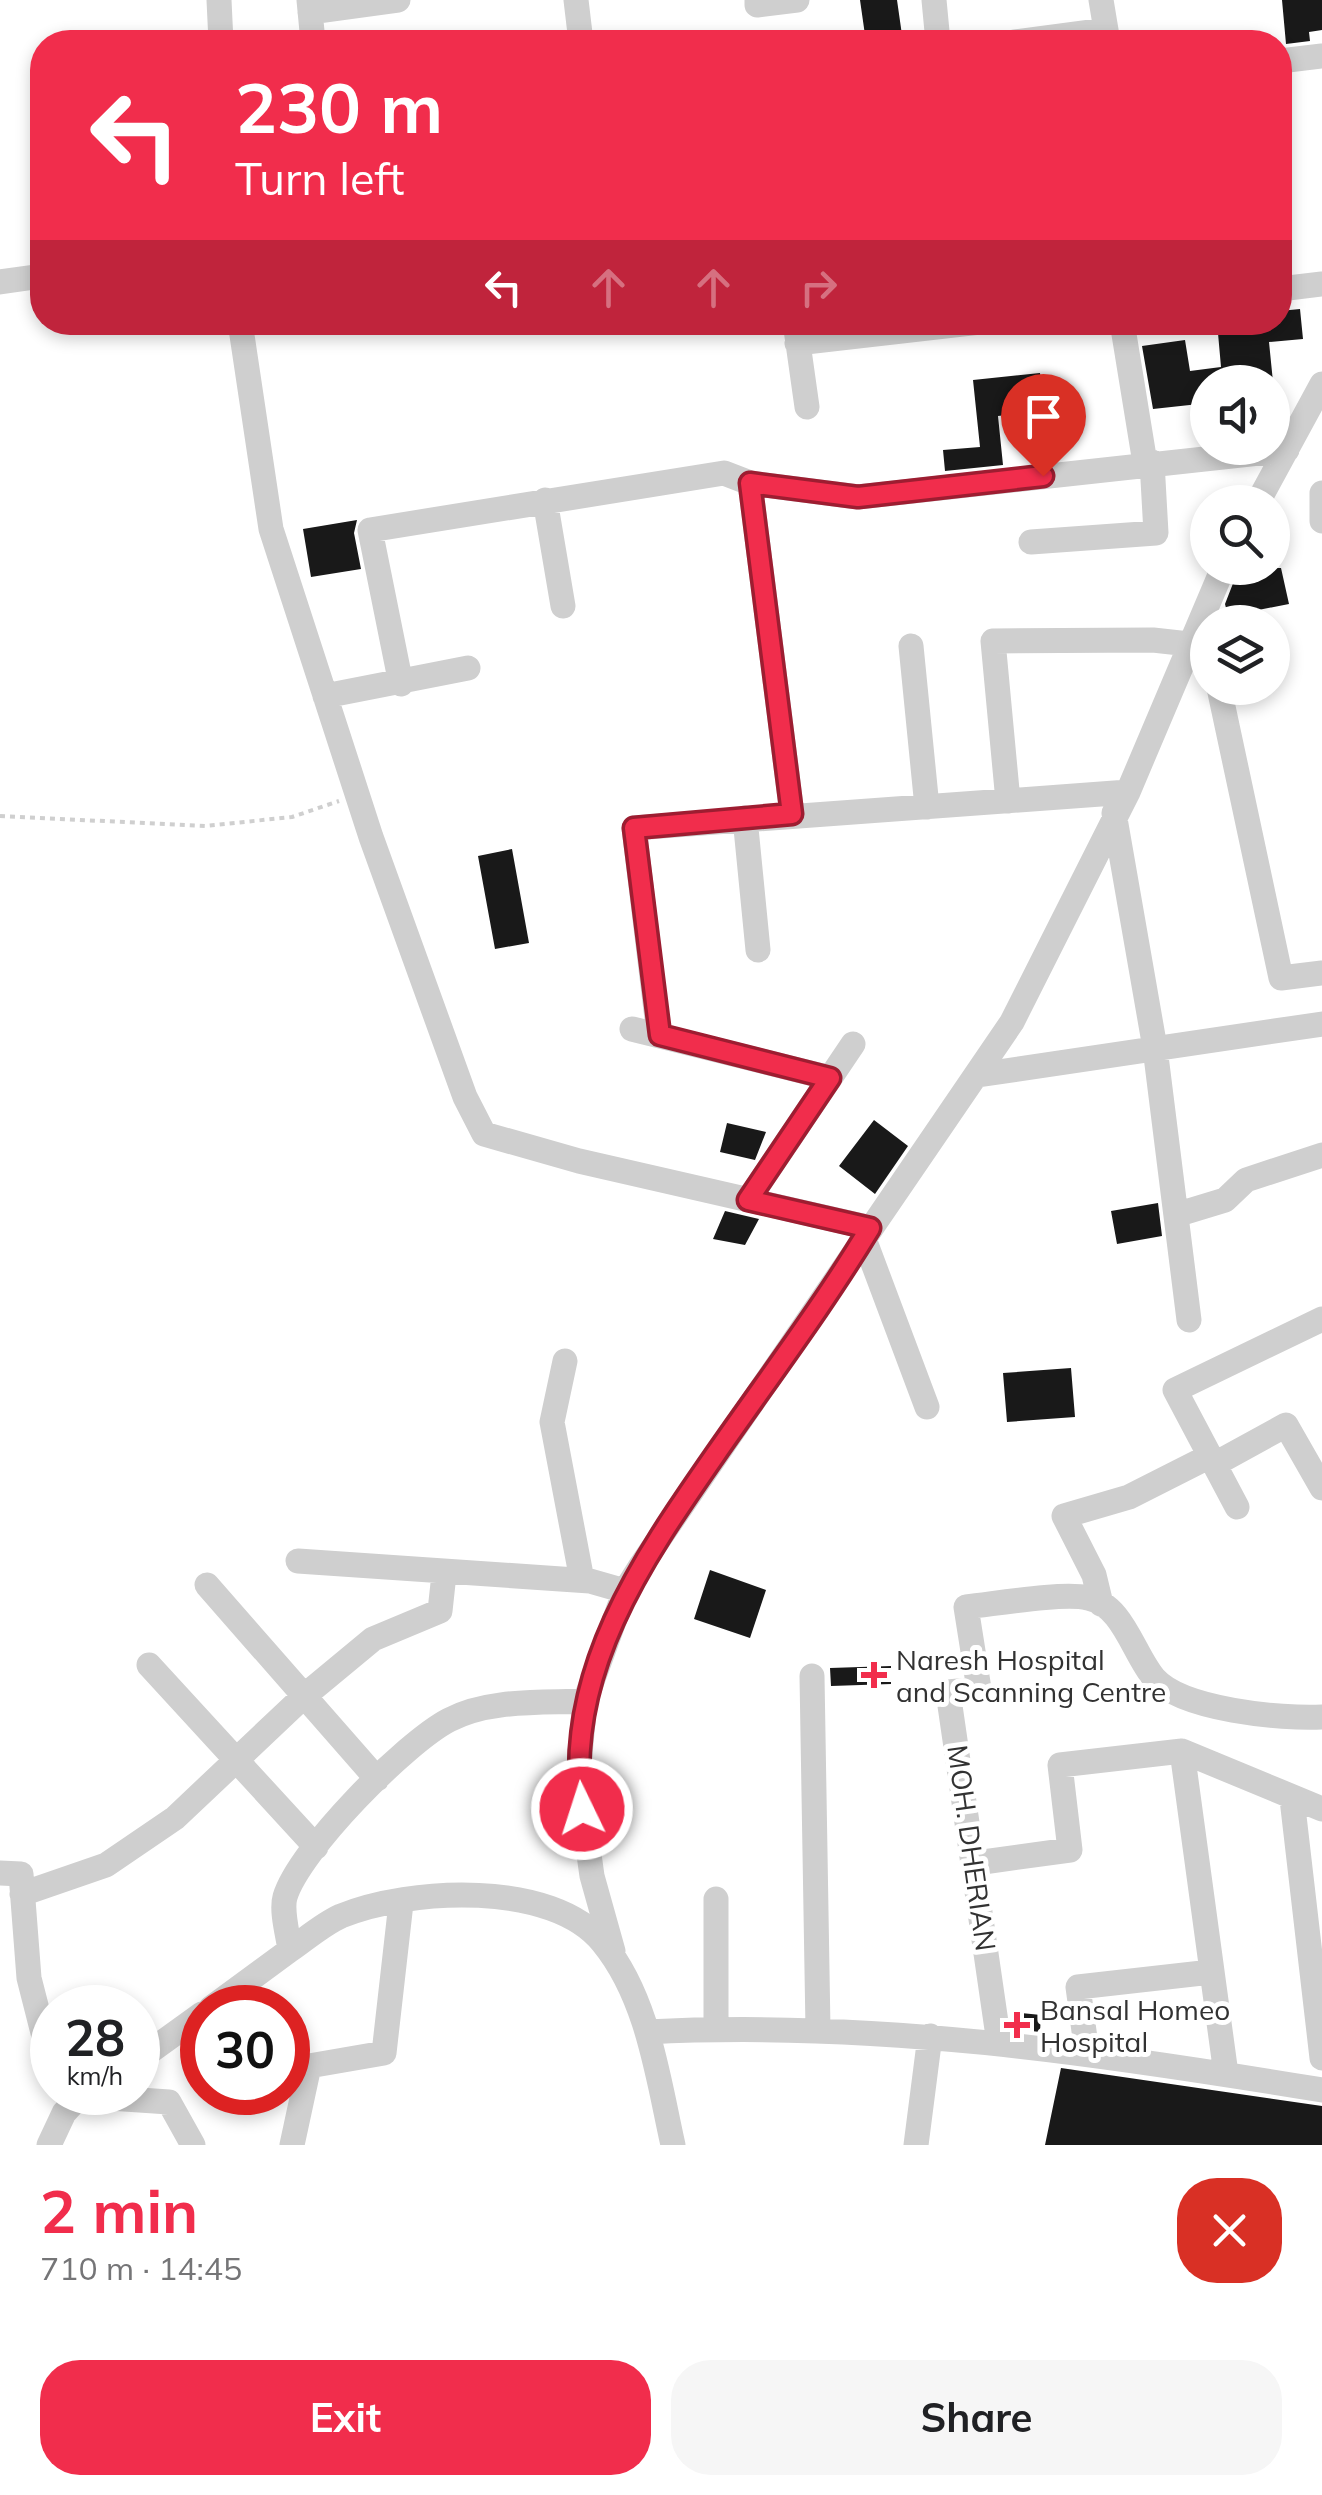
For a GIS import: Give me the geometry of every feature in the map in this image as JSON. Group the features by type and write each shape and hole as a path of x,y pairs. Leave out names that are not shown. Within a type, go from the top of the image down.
{"street":[{"path":"219,0 220,30"},
{"path":"310,6 398,0"},
{"path":"576,0 580,30"},
{"path":"757,0 758,5 798,0"},
{"path":"934,0 937,30"},
{"path":"1102,0 1106,30"},
{"path":"1292,60 1322,56"},
{"path":"0,282 30,278"},
{"path":"1292,287 1322,284"},
{"path":"242,335 271,529 324,696 464,1097 484,1134 578,1162 748,1200 867,1234"},
{"path":"796,335 807,407"},
{"path":"1031,542 1156,533 1148,462 1124,335"},
{"path":"1290,444 1322,384"},
{"path":"400,684 370,530 724,473 750,483 858,497 1190,458"},
{"path":"750,483 792,814"},
{"path":"1322,492 1322,521"},
{"path":"545,500 563,606"},
{"path":"1008,801 993,641 1190,641"},
{"path":"910,646 927,807"},
{"path":"673,2145 647,2032 616,1960 592,1876 578,1775 584,1701 625,1591 978,1075 1050,952 1190,658"},
{"path":"324,696 468,668"},
{"path":"1223,705 1281,978 1322,974"},
{"path":"660,1035 634,828 1008,801 1121,803"},
{"path":"1121,803 1189,1320"},
{"path":"745,818 758,950"},
{"path":"978,1075 1322,1024"},
{"path":"632,1029 830,1078"},
{"path":"748,1200 853,1044"},
{"path":"1178,1214 1225,1200 1246,1180 1322,1155"},
{"path":"867,1234 927,1407"},
{"path":"1237,1507 1175,1390 1322,1319"},
{"path":"566,1362 552,1422 582,1580"},
{"path":"1322,1488 1286,1425 1129,1497 1064,1516 1094,1576 1101,1604 1111,1609 1157,1681 1204,1703 1259,1714 1322,1717"},
{"path":"298,1562 582,1580 625,1591"},
{"path":"22,1894 106,1865 174,1818 302,1697 373,1639 440,1611 444,1574"},
{"path":"206,1585 377,1779"},
{"name":"MOH. DHERIAN","path":"998,2043 976,1863 948,1692 979,1689 966,1606 1087,1597 1101,1604"},
{"path":"150,1665 316,1847"},
{"path":"812,1676 818,2029"},
{"path":"290,1950 284,1899 316,1847 398,1755 452,1718 506,1705 584,1701"},
{"path":"976,1863 1070,1850 1060,1766 1182,1751 1322,1809"},
{"path":"1182,1751 1226,2074"},
{"path":"1292,1799 1322,2058"},
{"path":"0,1873 21,1874 31,1985"},
{"path":"241,1985 342,1916 401,1903 464,1896 538,1902 581,1923 616,1960"},
{"path":"716,1899 716,2029"},
{"path":"292,2145 308,2066 384,2053 401,1903"},
{"path":"1086,2053 1078,1986 1211,1972"},
{"path":"647,2032 818,2029 930,2036 1086,2053 1322,2090"},
{"path":"916,2145 930,2036"},
{"path":"160,2102 169,2102 192,2145"},
{"path":"49,2145 64,2115"}],"path":[{"path":"0,816 205,826 292,817 358,795"}],"building":[{"path":"860,0 897,0 901,30 864,30"},
{"path":"1282,0 1322,0 1322,30 1309,32 1310,41 1292,43 1292,30 1285,30"},
{"path":"1300,309 1303,339 1269,342 1271,365 1221,365 1218,335 1292,335 1292,310"},
{"path":"1185,340 1190,405 1153,409 1142,346"},
{"path":"1040,373 1044,411 998,416 1003,465 945,471 943,450 980,447 973,380"},
{"path":"357,520 354,533 361,569 311,577 303,529"},
{"path":"1232,585 1285,585 1289,604 1225,605"},
{"path":"512,849 529,943 495,949 478,856"},
{"path":"874,1120 908,1146 875,1194 839,1166"},
{"path":"727,1123 766,1132 755,1160 720,1152"},
{"path":"1158,1203 1162,1236 1117,1244 1111,1211"},
{"path":"725,1211 759,1219 745,1245 713,1239"},
{"path":"1071,1368 1075,1417 1007,1422 1003,1373"},
{"path":"710,1570 766,1590 750,1638 694,1619"},
{"path":"891,1666 891,1684 831,1686 830,1668"},
{"path":"1011,2012 1041,2015 1040,2032 1013,2029"},
{"path":"1061,2068 1322,2106 1322,2145 1045,2145"}],"place":[{"name":"Naresh Hospital and Scanning Centre","path":"874,1675"},
{"name":"Bansal Homeo Hospital","path":"1017,2025"}],"route":[{"path":"582,1809 578,1775 584,1701 625,1591 870,1228 748,1200 830,1078 660,1035 634,828 792,814 750,483 858,497 1043,476"}]}
